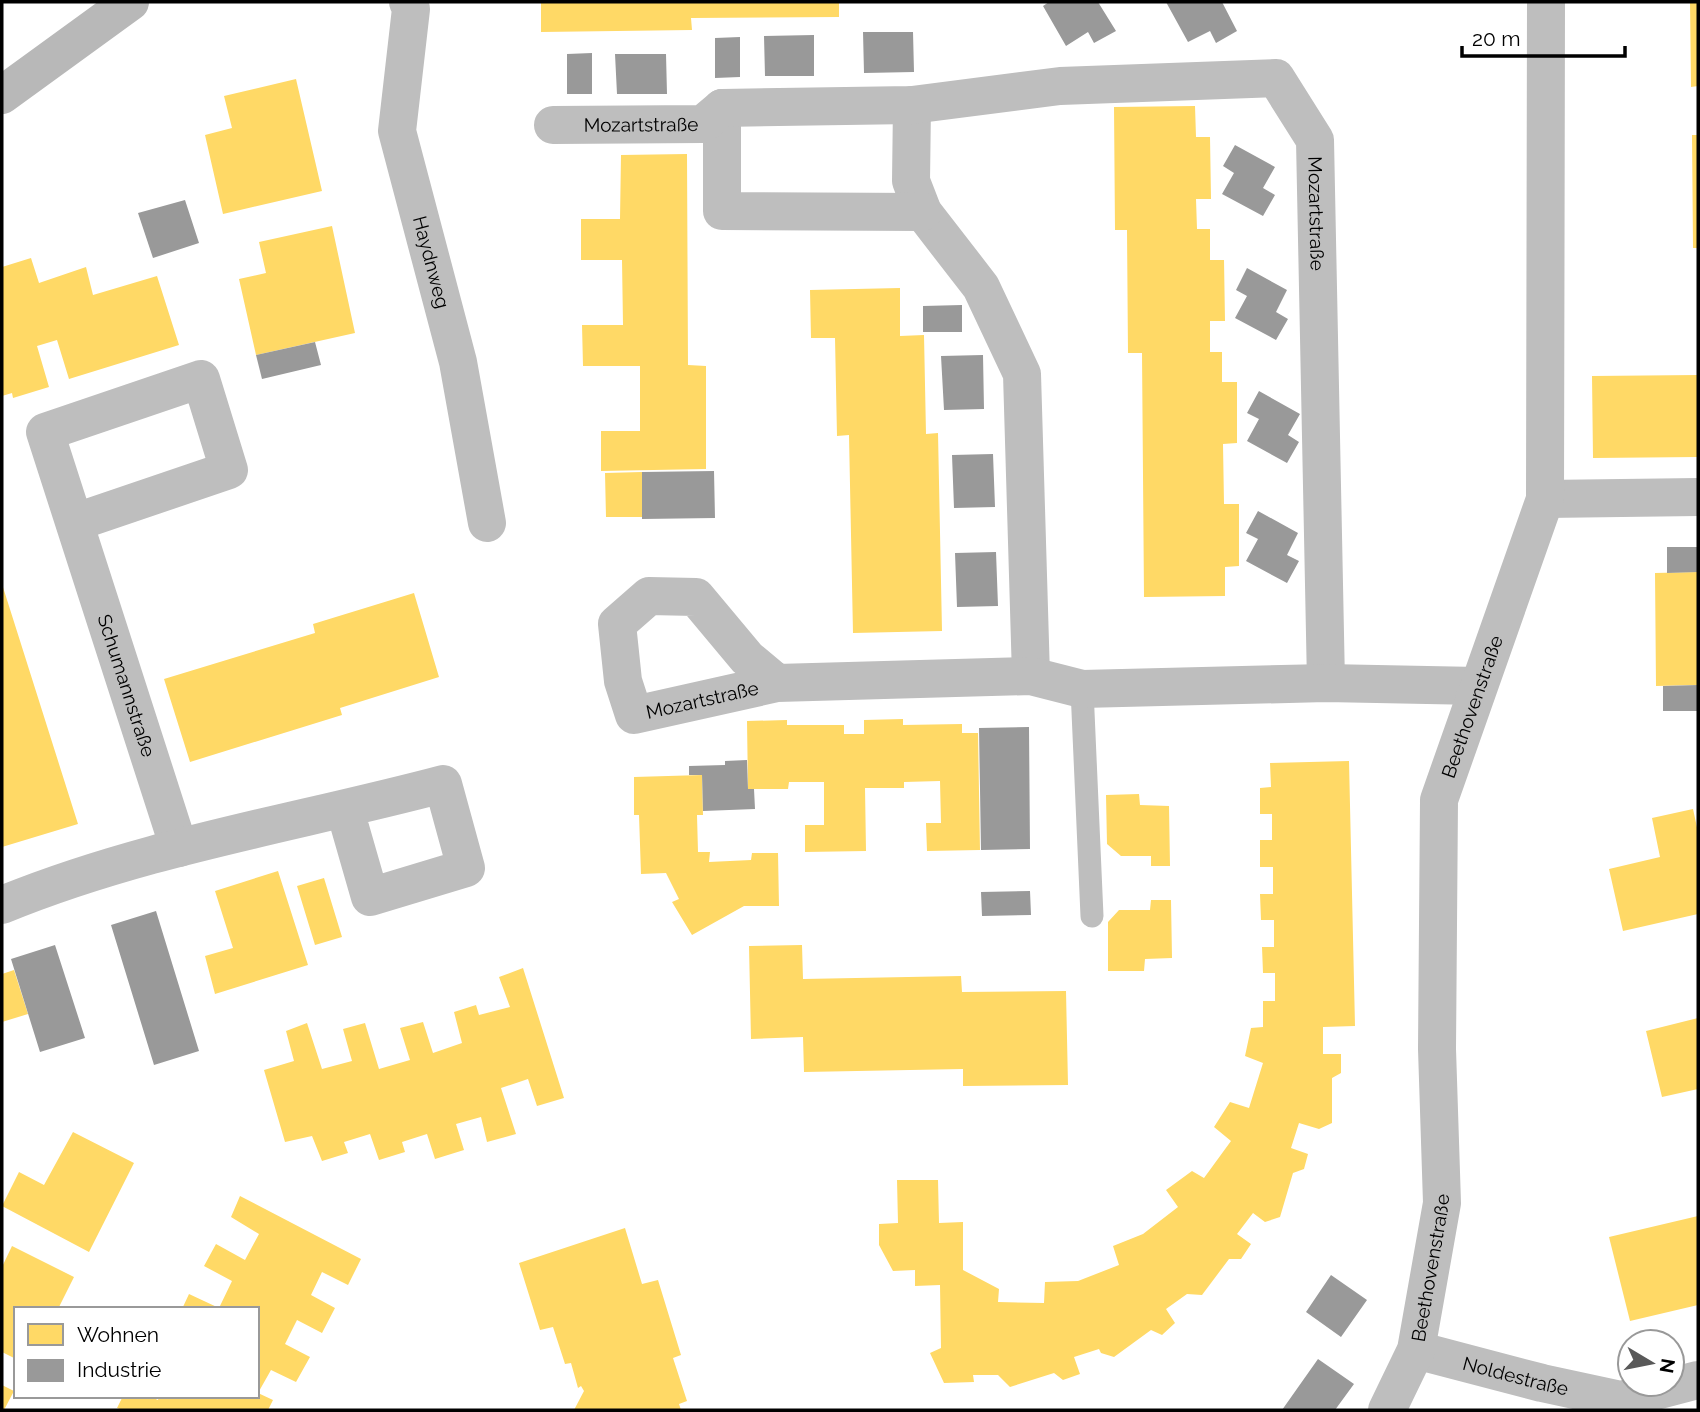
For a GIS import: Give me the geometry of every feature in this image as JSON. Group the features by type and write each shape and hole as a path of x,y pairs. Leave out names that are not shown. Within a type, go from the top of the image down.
{"street":[{"path":"2,95 130,2"},
{"name":"Haydnweg","path":"408,2 411,9 397,131 458,362 487,523"},
{"name":"Beethovenstraße","path":"1387,1410 1416,1350 1442,1203 1437,1049 1439,800 1545,499 1546,2"},
{"name":"Mozartstraße","path":"553,125 703,124 722,108 912,104 1060,86 1276,78 1315,140 1326,682"},
{"path":"912,104 911,181 923,212 981,287 1022,374 1031,676"},
{"name":"Mozartstraße","path":"722,108 722,211 923,212"},
{"name":"Schumannstraße","path":"76,522 229,470 201,379 45,432 76,522 178,848"},
{"path":"1545,499 1698,497"},
{"name":"Mozartstraße","path":"778,682 1031,676 1082,689 1326,682 1478,686"},
{"path":"2,905 50,885 178,848 345,810"},
{"name":"Noldestraße","path":"1416,1350 1542,1383 1621,1400 1698,1380"}],"lane":[{"path":"1082,689 1092,916"}],"building: Wohnen":[{"path":"541,2 839,2 839,17 691,18 692,30 541,32"},
{"path":"1690,2 1698,2 1698,86 1691,87"},
{"path":"296,79 322,191 223,214 205,135 232,128 224,96"},
{"path":"1195,106 1196,137 1210,137 1211,199 1196,199 1197,229 1210,229 1210,260 1224,260 1225,321 1210,321 1210,352 1222,352 1222,382 1237,382 1237,443 1223,444 1224,504 1239,504 1239,566 1225,567 1225,596 1144,597 1142,353 1128,353 1127,230 1115,230 1114,107"},
{"path":"1692,135 1698,135 1698,248 1693,248"},
{"path":"687,154 688,365 706,366 706,469 601,471 601,431 640,431 640,366 583,366 582,325 623,325 622,260 581,260 581,219 620,219 621,155"},
{"path":"332,226 355,333 256,355 239,279 266,273 259,242"},
{"path":"31,258 39,283 86,267 93,295 157,276 179,345 69,379 57,340 37,346 49,387 13,398 12,393 2,396 2,267"},
{"path":"900,288 900,336 924,335 926,434 938,433 942,631 853,633 849,435 837,436 835,338 811,338 810,290"},
{"path":"1698,375 1698,457 1593,458 1592,376"},
{"path":"642,472 643,517 606,517 605,473"},
{"path":"1698,572 1698,685 1656,686 1655,573"},
{"path":"2,584 78,824 2,847"},
{"path":"414,593 439,677 340,708 342,715 190,762 164,679 315,633 313,624"},
{"path":"903,719 903,725 962,724 962,733 978,733 980,850 927,851 926,823 941,823 940,781 904,782 904,788 865,788 866,851 805,852 805,825 824,825 824,782 789,782 788,789 748,789 747,721 787,720 787,725 844,725 844,734 864,734 864,720"},
{"path":"1349,761 1355,1026 1323,1027 1323,1054 1341,1054 1341,1073 1332,1078 1332,1123 1319,1129 1299,1123 1291,1148 1308,1154 1304,1169 1293,1173 1280,1217 1265,1222 1253,1213 1237,1234 1251,1244 1241,1259 1229,1259 1202,1295 1187,1294 1166,1309 1175,1323 1162,1335 1151,1330 1114,1357 1101,1353 1099,1349 1074,1357 1080,1374 1063,1380 1054,1373 1010,1387 998,1375 973,1375 974,1382 944,1383 930,1353 941,1348 940,1285 915,1286 915,1270 893,1271 879,1245 879,1224 898,1223 897,1180 938,1180 939,1223 963,1222 963,1270 999,1289 998,1302 1044,1303 1045,1282 1078,1281 1119,1265 1113,1246 1143,1234 1178,1207 1166,1190 1192,1171 1204,1178 1231,1141 1214,1127 1230,1102 1249,1108 1263,1063 1245,1056 1251,1028 1263,1027 1263,1001 1275,1001 1275,973 1263,973 1262,947 1274,947 1274,920 1261,920 1260,894 1273,894 1273,867 1260,867 1260,840 1272,840 1272,814 1260,814 1260,788 1271,787 1270,763"},
{"path":"702,775 703,815 697,815 698,852 710,852 709,862 751,860 752,853 778,853 779,906 744,906 692,935 672,902 679,899 666,873 641,874 639,815 634,815 634,777"},
{"path":"1139,794 1140,805 1169,806 1170,866 1151,866 1151,856 1121,856 1107,844 1106,795"},
{"path":"1693,809 1698,832 1698,914 1623,931 1609,869 1660,857 1652,818"},
{"path":"278,871 308,965 215,994 205,956 233,948 215,891"},
{"path":"324,878 342,937 315,945 297,886"},
{"path":"1151,900 1171,900 1172,958 1145,959 1144,971 1108,971 1108,922 1119,910 1150,910"},
{"path":"802,945 803,979 961,976 962,992 1066,991 1068,1085 963,1086 963,1069 804,1072 803,1037 751,1039 749,946"},
{"path":"523,968 564,1098 537,1106 528,1079 501,1088 516,1134 487,1142 481,1117 456,1124 464,1150 435,1159 427,1134 402,1142 405,1152 379,1160 370,1134 344,1142 348,1153 322,1161 312,1136 285,1142 264,1070 294,1061 286,1031 307,1023 322,1069 352,1061 343,1029 365,1023 379,1069 410,1060 400,1028 423,1022 433,1053 462,1043 454,1012 476,1005 479,1015 510,1007 499,977"},
{"path":"14,970 28,1014 2,1022 2,974"},
{"path":"1698,1018 1698,1089 1662,1097 1646,1031"},
{"path":"73,1132 134,1163 89,1252 2,1206 19,1172 44,1185"},
{"path":"240,1196 361,1259 348,1285 322,1272 311,1295 335,1308 322,1333 297,1320 285,1344 310,1357 296,1382 271,1370 259,1391 259,1307 219,1307 232,1281 204,1266 216,1244 245,1260 259,1234 231,1217"},
{"path":"1698,1216 1698,1305 1630,1321 1609,1237"},
{"path":"625,1228 642,1284 658,1280 681,1355 673,1358 687,1401 679,1404 681,1410 574,1410 584,1391 581,1386 578,1388 571,1363 565,1364 553,1327 540,1330 519,1263"},
{"path":"12,1246 74,1277 59,1307 14,1307 14,1358 2,1352 2,1267"},
{"path":"189,1294 217,1307 183,1307"},
{"path":"2,1385 14,1391 4,1410 2,1410"},
{"path":"259,1393 273,1400 268,1410 117,1408 122,1398 259,1398"}],"building: Industrie":[{"path":"1049,2 1098,2 1116,31 1094,43 1088,32 1066,46 1043,6"},
{"path":"1166,2 1222,2 1237,31 1216,43 1210,31 1188,42"},
{"path":"863,32 913,32 914,72 864,73"},
{"path":"814,35 814,76 765,76 764,36"},
{"path":"740,37 740,77 715,78 715,38"},
{"path":"592,53 592,94 567,94 567,54"},
{"path":"615,54 666,54 667,94 617,94"},
{"path":"1235,145 1275,167 1263,188 1275,195 1263,216 1222,194 1234,173 1223,166"},
{"path":"185,200 199,243 153,258 138,213"},
{"path":"1247,268 1287,290 1276,312 1288,319 1276,340 1235,318 1247,296 1236,290"},
{"path":"962,305 962,332 923,332 923,306"},
{"path":"315,342 321,365 262,379 256,355"},
{"path":"983,355 984,409 944,410 941,356"},
{"path":"1259,391 1300,414 1288,435 1299,442 1287,463 1247,441 1259,419 1247,413"},
{"path":"993,454 995,507 954,508 952,455"},
{"path":"714,471 715,518 642,519 642,472"},
{"path":"1258,511 1298,533 1287,555 1299,561 1287,583 1246,561 1258,539 1246,533"},
{"path":"1667,547 1698,547 1698,572 1667,573"},
{"path":"996,552 998,606 957,607 955,553"},
{"path":"1698,685 1698,711 1663,711 1663,686"},
{"path":"1029,727 1030,849 981,850 979,728"},
{"path":"747,760 748,789 754,789 755,809 703,811 702,775 689,775 689,766 725,765 725,761"},
{"path":"1030,891 1031,915 982,916 981,892"},
{"path":"156,911 199,1051 154,1065 111,925"},
{"path":"55,945 85,1038 40,1052 11,959"},
{"path":"1331,1275 1367,1300 1341,1337 1306,1312"},
{"path":"1318,1359 1354,1384 1335,1410 1282,1410"}]}
